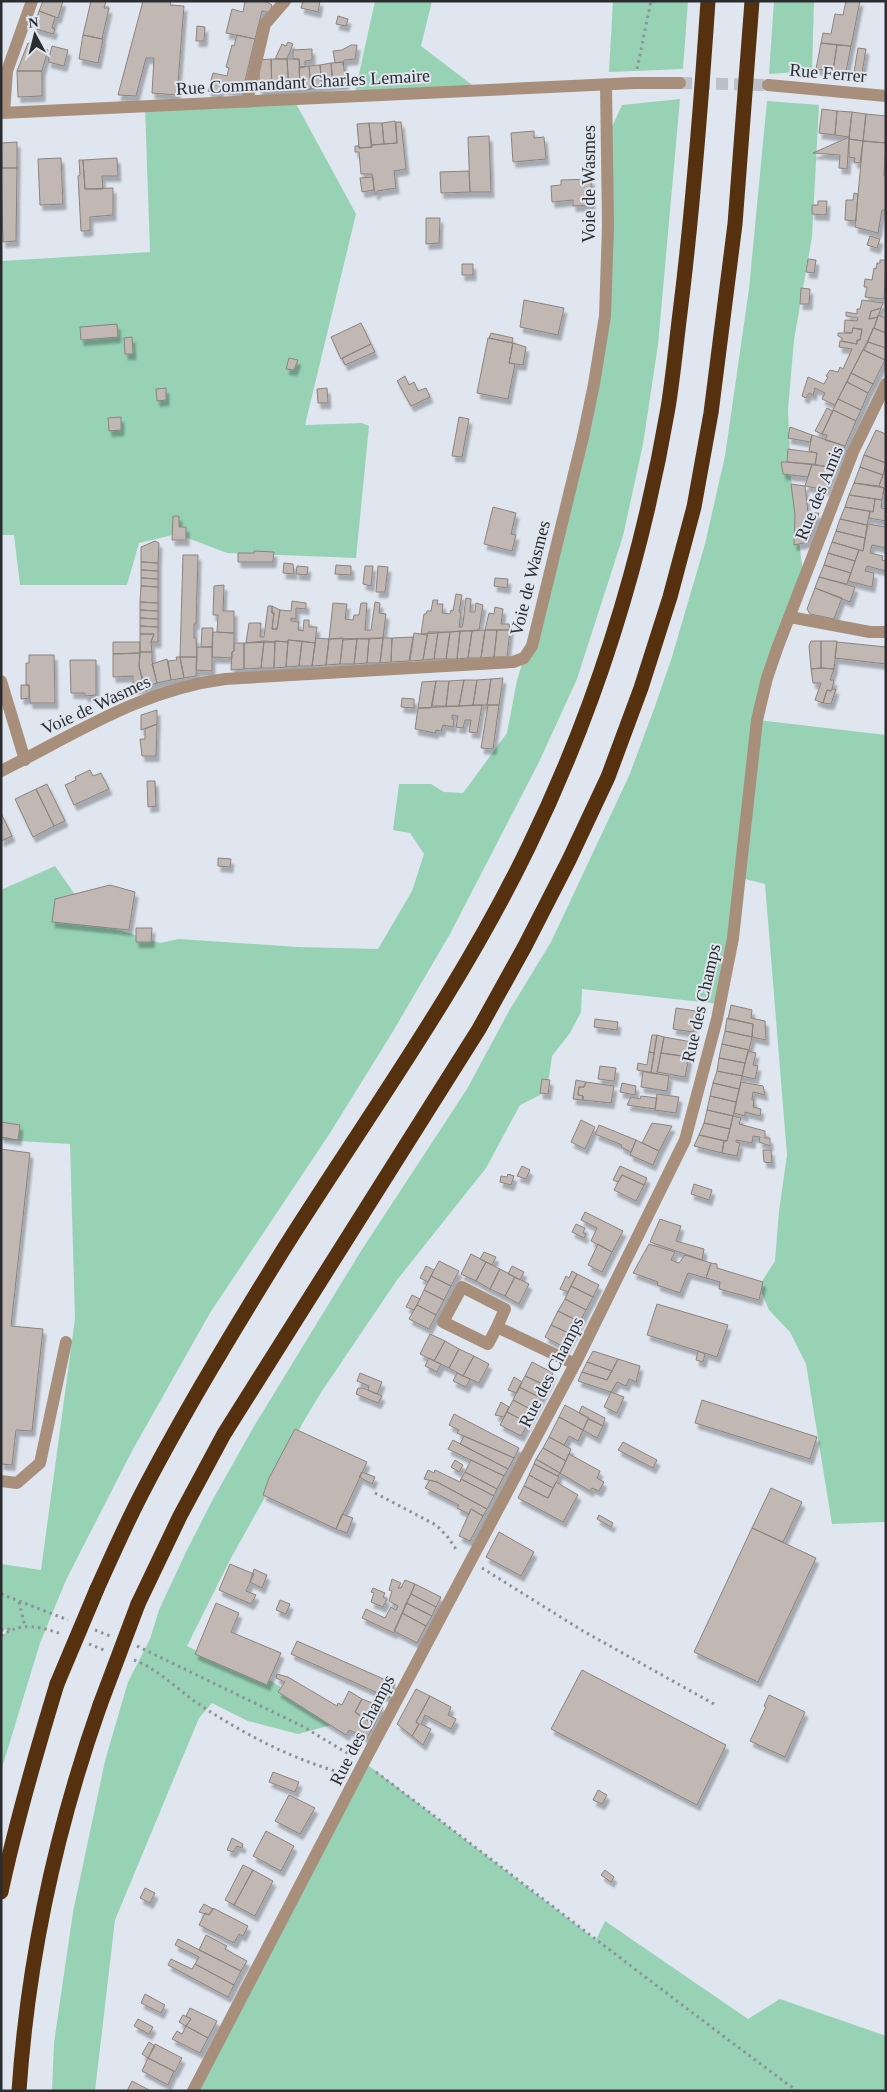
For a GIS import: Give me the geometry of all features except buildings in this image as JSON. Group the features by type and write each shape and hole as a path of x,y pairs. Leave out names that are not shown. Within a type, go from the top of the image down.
{"highway":[{"path":"1,1892 34,1757 57,1684 97,1589 140,1497 186,1413 285,1247 439,1009 487,926 530,845 567,760 601,670 629,584 650,496 668,405 691,225 708,1"},
{"path":"19,2091 26,2014 36,1942 52,1866 78,1768 138,1604 180,1516 224,1434 479,1029 556,886 608,777 642,688 670,597 694,507 711,413 735,224 752,1"}],"street":[{"path":"2,113 7,71 32,1"},
{"path":"247,102 265,24 285,1"},
{"path":"606,85 680,83"},
{"name":"Rue Commandant Charles Lemaire","path":"2,113 606,85"},
{"name":"Voie de Wasmes","path":"1,771 131,704 195,683 225,679 513,662 524,658 532,646 583,437 605,316 608,226 606,85"},
{"name":"Rue Ferrer","path":"768,85 886,96"},
{"name":"Rue des Amis","path":"790,617 854,452 886,384"},
{"path":"790,617 870,632 886,632"},
{"name":"Rue des Champs","path":"193,2091 364,1762 575,1364 685,1140 717,1019 733,938 757,720 767,678 790,617"},
{"path":"1,681 25,760"},
{"path":"462,1287 505,1309 497,1327 488,1344 443,1322 462,1287"},
{"path":"497,1327 575,1364"},
{"path":"1,1481 17,1483 40,1464 66,1342"}],"path":[{"path":"634,83 651,1"},
{"path":"375,1493 436,1524 460,1555 583,1631 714,1704"},
{"path":"1,1594 75,1623"},
{"path":"19,1601 25,1626"},
{"path":"1,1630 25,1626 40,1627 67,1636"},
{"path":"1,1636 11,1629"},
{"path":"92,1629 118,1639"},
{"path":"84,1643 111,1652"},
{"path":"135,1645 293,1722 364,1762 549,1902 616,1956 797,2091"},
{"path":"128,1658 146,1665 197,1703 271,1747 316,1765 357,1777"}],"green space":[{"path":"375,1 432,1 421,46 480,91 354,97"},
{"path":"613,1 688,1 683,69 609,72"},
{"path":"774,1 814,1 812,71 769,74"},
{"path":"680,99 658,345 643,444 623,536 577,679 539,762 450,934 330,1133 210,1313 132,1451 66,1580 40,1643 1,1771 1,1636 10,1630 1,1629 1,1564 41,1570 75,1319 70,1144 1,1140 1,890 55,866 94,922 160,943 179,939 298,947 378,949 412,891 424,854 410,833 393,830 399,784 431,784 444,792 463,793 507,733 517,680 524,658 532,646 605,316 606,140 622,105"},
{"path":"294,100 356,214 305,425 362,423 369,426 356,558 227,553 177,534 139,543 127,585 20,585 14,535 1,535 1,261 150,252 145,107"},
{"path":"767,101 819,105 812,237 794,340 788,410 791,479 804,580 757,720 886,735 886,1522 832,1524 806,1364 790,1332 769,1310 759,1286 775,1261 779,1211 787,1155 765,884 741,878 720,1004 582,989 581,1012 570,1033 552,1056 549,1077 542,1094 520,1105 486,1168 397,1280 302,1424 187,1646 215,1660 271,1681 296,1697 332,1725 298,1734 248,1721 212,1703 199,1718 115,1920 95,2091 52,2091 54,2043 73,1912 105,1761 128,1682 150,1639 159,1610 212,1501 253,1428 361,1251 467,1089 509,1011 551,942 629,776 654,709 672,657 705,544 725,456 749,289"},
{"path":"364,1762 596,1940 605,1921 748,2019 780,1999 886,2036 886,2091 193,2091"}],"tunnel":[{"path":"680,83 768,85"}]}
